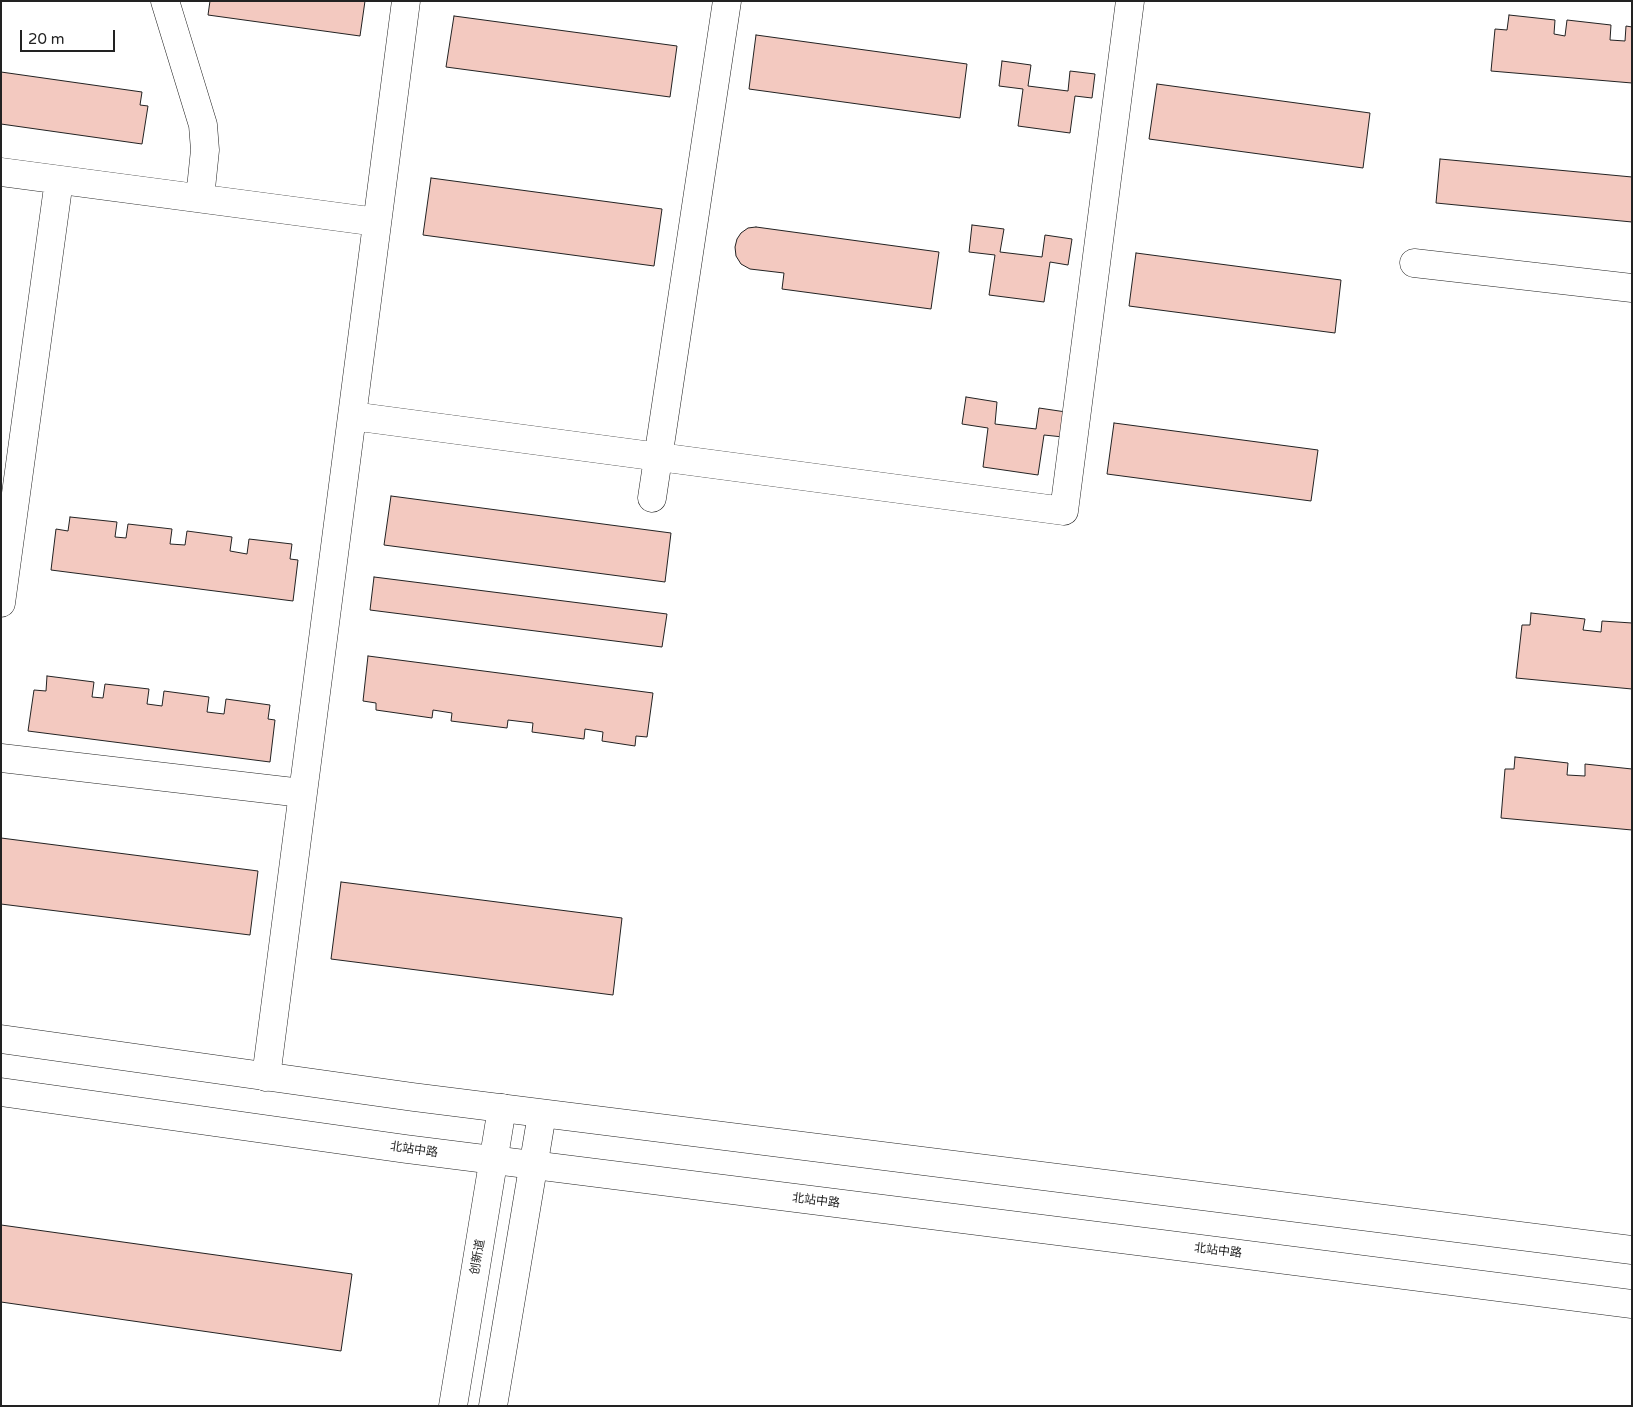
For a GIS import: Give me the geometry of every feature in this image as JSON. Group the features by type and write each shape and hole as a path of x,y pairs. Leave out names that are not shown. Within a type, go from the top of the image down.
{"main road":[{"path":"165,1 203,125 205,150 200,198"},
{"path":"266,1077 406,1"},
{"path":"652,498 726,1"},
{"path":"352,416 1064,511 1130,1"},
{"path":"1,172 376,222"},
{"path":"1,603 59,180"},
{"path":"1414,263 1632,288"},
{"path":"1,758 302,793"},
{"path":"1,1039 542,1114 1632,1250"},
{"name":"北站中路","path":"1,1092 494,1161 1632,1304"},
{"name":"创新道","path":"453,1406 502,1108"},
{"path":"493,1406 542,1114"}],"building":[{"path":"210,1 365,1 360,36 208,15"},
{"path":"1509,15 1555,20 1554,34 1565,36 1567,20 1611,25 1610,40 1625,41 1626,26 1632,27 1632,83 1491,71 1495,29 1507,30"},
{"path":"454,16 677,46 670,97 446,67"},
{"path":"756,35 967,64 960,118 749,89"},
{"path":"1002,61 1031,65 1028,86 1068,91 1070,71 1095,74 1092,98 1075,96 1070,133 1018,126 1023,89 999,86"},
{"path":"1,72 142,92 140,105 148,106 142,144 1,124"},
{"path":"1157,84 1370,113 1363,168 1149,139"},
{"path":"1440,159 1632,177 1632,222 1436,203"},
{"path":"431,178 662,209 654,266 423,235"},
{"path":"972,225 1004,229 1000,252 1042,257 1045,235 1072,239 1068,265 1050,262 1044,302 989,295 995,255 969,252"},
{"path":"756,227 939,252 931,309 782,289 784,273 750,269 741,264 736,256 735,247 741,233 748,228"},
{"path":"1136,253 1341,280 1335,333 1129,306"},
{"path":"966,397 997,402 995,424 1036,429 1039,408 1066,412 1063,437 1044,435 1038,475 983,467 988,428 962,424"},
{"path":"1114,423 1318,450 1311,501 1107,474"},
{"path":"391,496 671,533 665,582 384,545"},
{"path":"70,517 117,522 115,537 126,538 128,524 172,529 170,544 185,545 187,531 232,537 230,551 247,554 249,539 292,544 290,559 298,560 293,601 51,570 56,529 68,531"},
{"path":"374,577 667,614 662,647 370,610"},
{"path":"1531,613 1585,619 1583,630 1601,632 1602,621 1632,623 1632,689 1516,678 1522,625 1530,625"},
{"path":"368,656 653,693 647,737 636,736 635,746 602,741 603,732 585,729 584,739 532,732 533,723 508,720 507,728 451,721 452,713 433,710 432,718 376,710 376,703 363,701"},
{"path":"47,676 94,682 92,697 103,698 105,684 149,689 147,704 162,706 164,691 209,697 207,712 224,714 226,699 270,705 268,719 275,720 270,762 28,731 34,690 46,691"},
{"path":"1515,757 1568,763 1567,775 1585,776 1585,764 1632,769 1632,830 1501,818 1505,769 1514,769"},
{"path":"1,838 258,871 250,935 1,904"},
{"path":"341,882 622,918 613,995 331,959"},
{"path":"1,1225 352,1274 341,1351 1,1302"}]}
